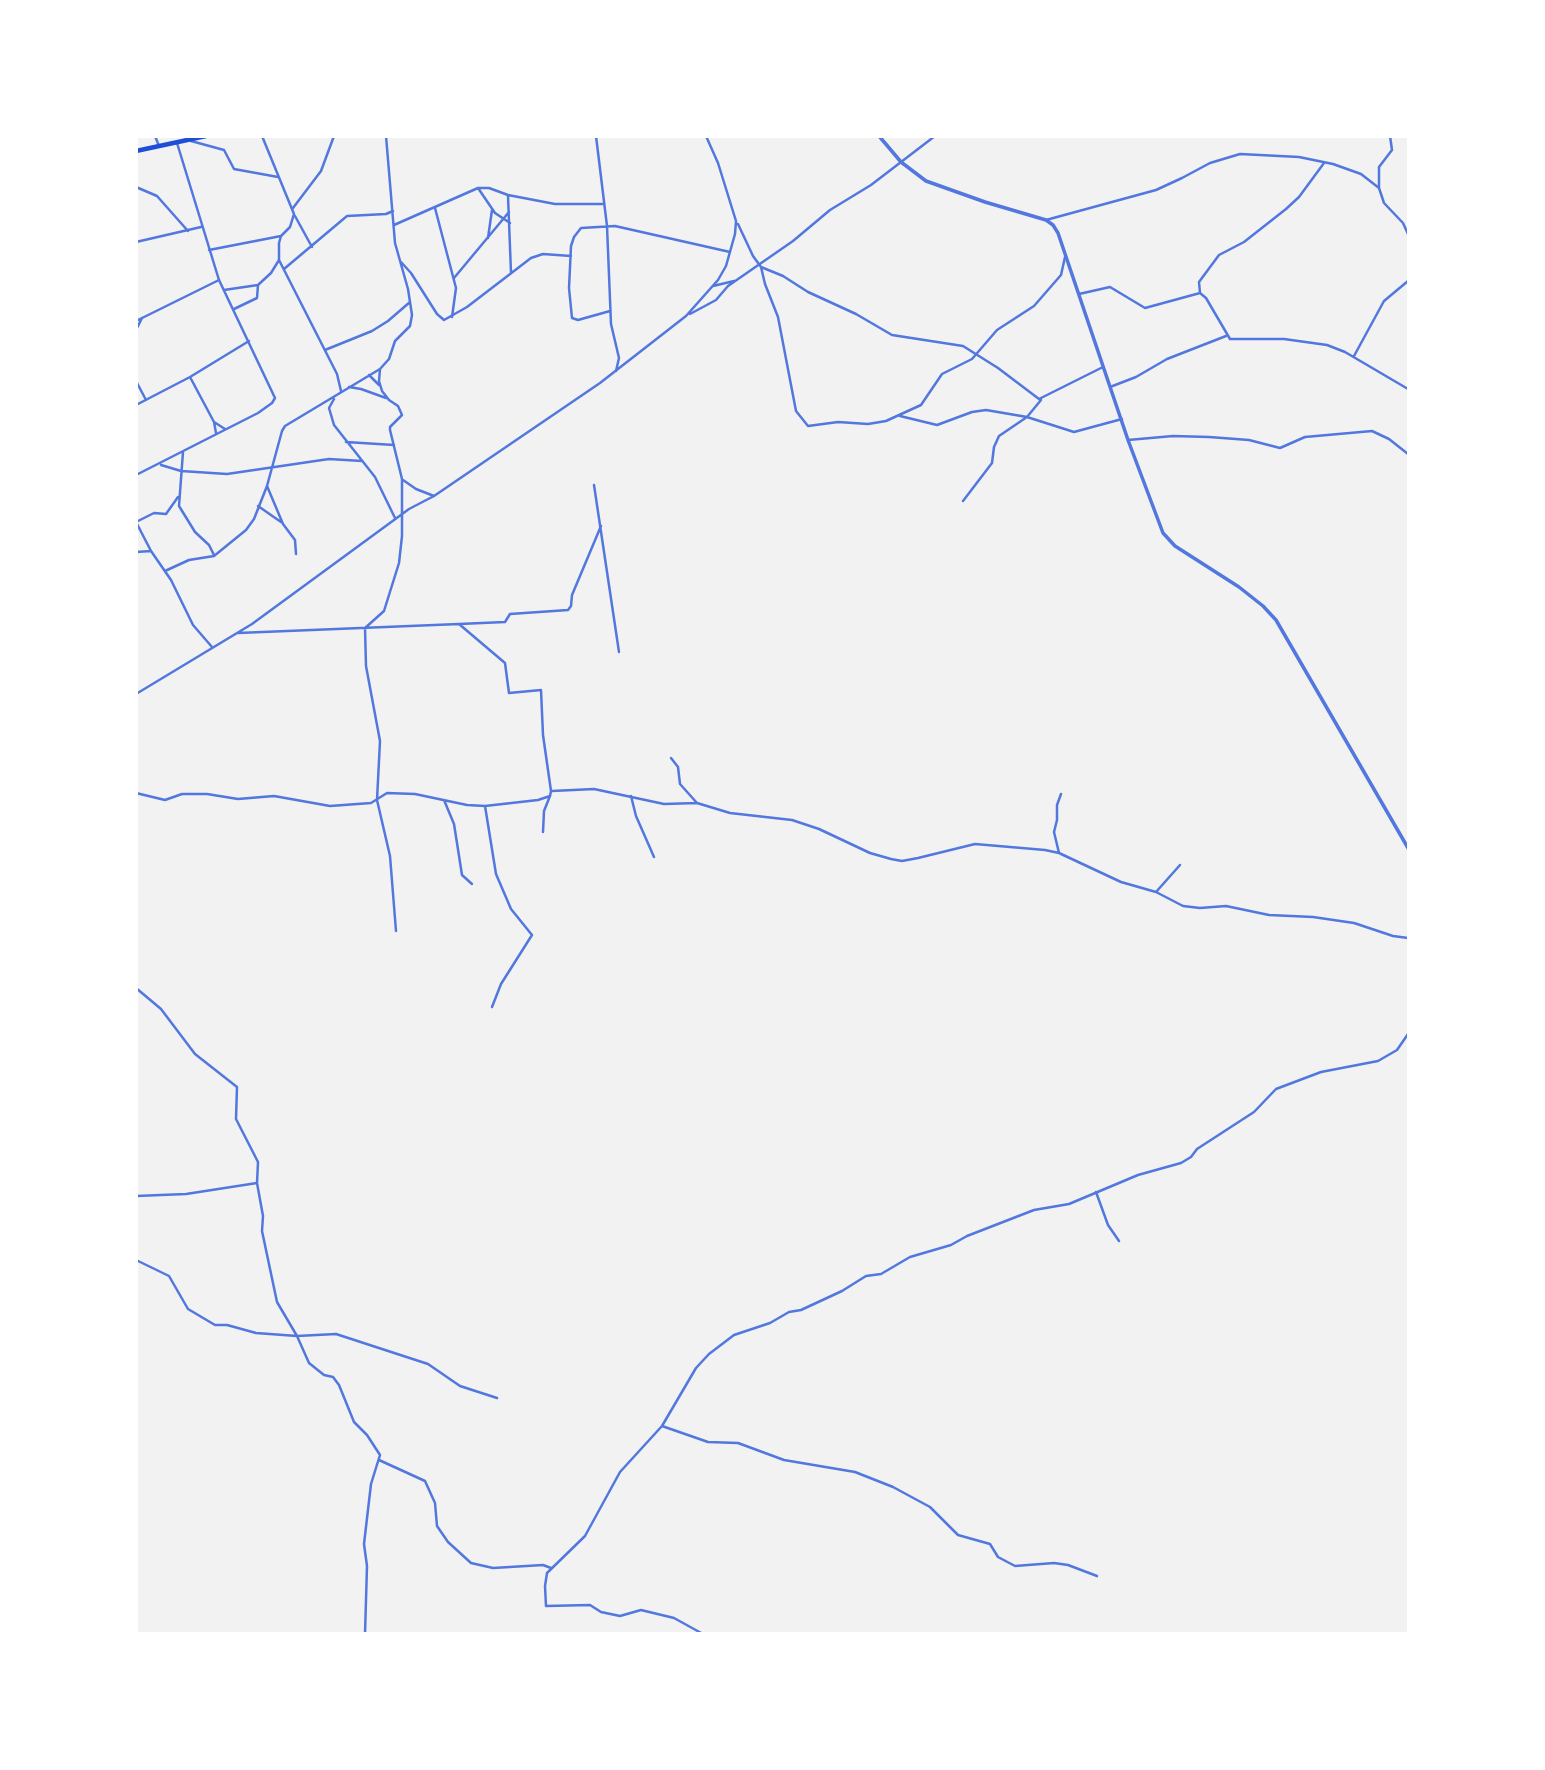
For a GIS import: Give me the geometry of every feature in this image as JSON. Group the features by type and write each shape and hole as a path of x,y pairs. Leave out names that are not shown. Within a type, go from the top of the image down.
{"highway":[{"path":"136,152 206,136"}],"street":[{"path":"155,136 159,146"},
{"path":"262,136 294,214 312,247"},
{"path":"293,208 321,171 334,136"},
{"path":"165,571 189,560 214,556 246,530 254,519 267,485 285,426 380,369 389,359 395,341 410,326 410,302 395,243 386,136"},
{"path":"596,136 607,226 610,311 619,358 616,371"},
{"path":"706,136 718,163 736,221 760,266 778,317 795,408 807,425 838,422 877,424 924,402 932,385 942,374 952,367 968,362 997,330 1034,306 1061,275 1065,255"},
{"path":"878,136 916,175 936,185 1046,220 1053,225 1163,533 1175,546 1239,587 1276,620 1409,848"},
{"path":"686,316 716,300 728,286 760,266 830,210 870,186 935,136"},
{"path":"1390,136 1392,150 1379,167 1379,188 1384,202 1409,234"},
{"path":"188,141 224,150 234,169 278,177"},
{"path":"136,475 258,412 275,398 219,280 177,143"},
{"path":"1046,220 1156,190 1210,163 1246,153 1299,157 1324,163 1361,174 1379,188"},
{"path":"1324,163 1299,197 1286,209 1244,242 1219,255 1199,282 1200,293 1206,298 1226,336 1233,340 1316,342 1353,356 1409,389"},
{"path":"136,187 157,196 188,231"},
{"path":"394,225 478,188 494,189 508,195 555,204 604,204"},
{"path":"478,188 492,210 510,223"},
{"path":"508,195 511,273"},
{"path":"434,207 457,295 453,317"},
{"path":"488,238 492,210"},
{"path":"283,270 347,216 386,214 393,211"},
{"path":"454,278 509,212"},
{"path":"294,214 290,227 281,236 279,260 326,350 340,380 341,391"},
{"path":"136,694 238,634 401,515 434,496 616,371 686,316 713,286 726,266 736,221"},
{"path":"610,311 578,320 572,318 569,295 570,256 577,231 587,227 607,226 730,252"},
{"path":"136,242 201,227"},
{"path":"208,250 281,236"},
{"path":"399,260 441,318 446,320 538,255 570,256"},
{"path":"224,290 258,285 271,273 279,260"},
{"path":"760,266 892,335 955,343 976,354 1041,400"},
{"path":"136,321 219,280"},
{"path":"713,286 737,280"},
{"path":"1353,356 1384,301 1409,281"},
{"path":"234,309 257,298 258,285"},
{"path":"1079,293 1110,287 1144,308 1200,293"},
{"path":"326,350 380,326 410,302"},
{"path":"136,330 142,318"},
{"path":"1110,387 1167,359 1226,336"},
{"path":"136,405 190,377 249,341"},
{"path":"963,500 992,463 996,440 1027,417 1041,400 1103,367"},
{"path":"380,369 380,385"},
{"path":"369,375 380,385 389,400"},
{"path":"190,377 214,422 216,433"},
{"path":"340,380 348,387 389,400 398,406 402,415 390,427 402,479 399,563 384,611 365,628 366,666 380,741 377,800 390,856 396,931"},
{"path":"136,381 146,401"},
{"path":"335,396 330,415 346,442 375,477 396,519"},
{"path":"899,416 933,425 979,410 1027,417 1070,432 1122,419"},
{"path":"214,422 225,429"},
{"path":"1128,440 1172,436 1209,437 1249,440 1280,449 1305,437 1372,431 1389,439 1409,454"},
{"path":"346,442 394,445"},
{"path":"183,452 178,497 181,510 195,532 209,545 214,556"},
{"path":"160,464 181,471 233,474 329,459 362,461"},
{"path":"402,479 415,489 434,496"},
{"path":"267,485 283,524 295,540 296,554"},
{"path":"594,485 619,652"},
{"path":"178,497 166,514 154,513 137,522 193,625 214,648"},
{"path":"258,506 283,524"},
{"path":"238,634 505,622 510,614 568,610 572,594 601,526"},
{"path":"136,552 151,551"},
{"path":"459,624 505,663 509,693 541,690 543,735 551,792 544,811 543,832"},
{"path":"671,758 678,767 680,784 697,803"},
{"path":"551,792 594,789 664,804 697,803 730,813 792,820 819,829 870,853 902,861 975,844 1035,848 1059,853 1101,874 1156,892 1183,906 1226,906 1269,915 1314,917 1354,923 1392,936 1409,938"},
{"path":"136,793 165,800 183,794 207,793 238,799 274,796 330,806 371,803 387,793 485,806 550,796"},
{"path":"1059,853 1054,832 1061,794"},
{"path":"631,796 636,816 654,858"},
{"path":"443,799 454,824 462,875 472,884"},
{"path":"485,806 496,874 511,909 532,935 501,984 492,1007"},
{"path":"1156,892 1180,865"},
{"path":"136,988 161,1009 195,1054 237,1087 236,1119 258,1162 257,1183 263,1216 262,1231 277,1302 309,1363 324,1375 333,1377 340,1385 354,1422 375,1445 380,1455 371,1484 364,1544 367,1566 365,1633"},
{"path":"703,1633 674,1618 641,1610 620,1616 601,1612 590,1605 546,1606 545,1586 547,1573 584,1536 620,1472 662,1426 702,1361 734,1335 770,1323 789,1312 801,1310 842,1291 866,1276 881,1274 910,1257 951,1245 1034,1210 1057,1207 1138,1175 1181,1163 1197,1149 1254,1112 1276,1089 1321,1072 1378,1061 1397,1050 1409,1034"},
{"path":"136,1196 186,1194 257,1183"},
{"path":"1096,1192 1108,1225 1119,1241"},
{"path":"136,1260 169,1276 188,1309 215,1325 227,1325 256,1333 297,1336 336,1334 428,1364 460,1386 497,1398"},
{"path":"662,1426 708,1441 738,1443 785,1460 855,1472 894,1487 930,1507 958,1535 990,1544 998,1557 1015,1566 1054,1563 1068,1565 1097,1576"},
{"path":"379,1460 425,1481 435,1503 437,1526 448,1542 471,1563 493,1568 543,1564 551,1568"}]}
